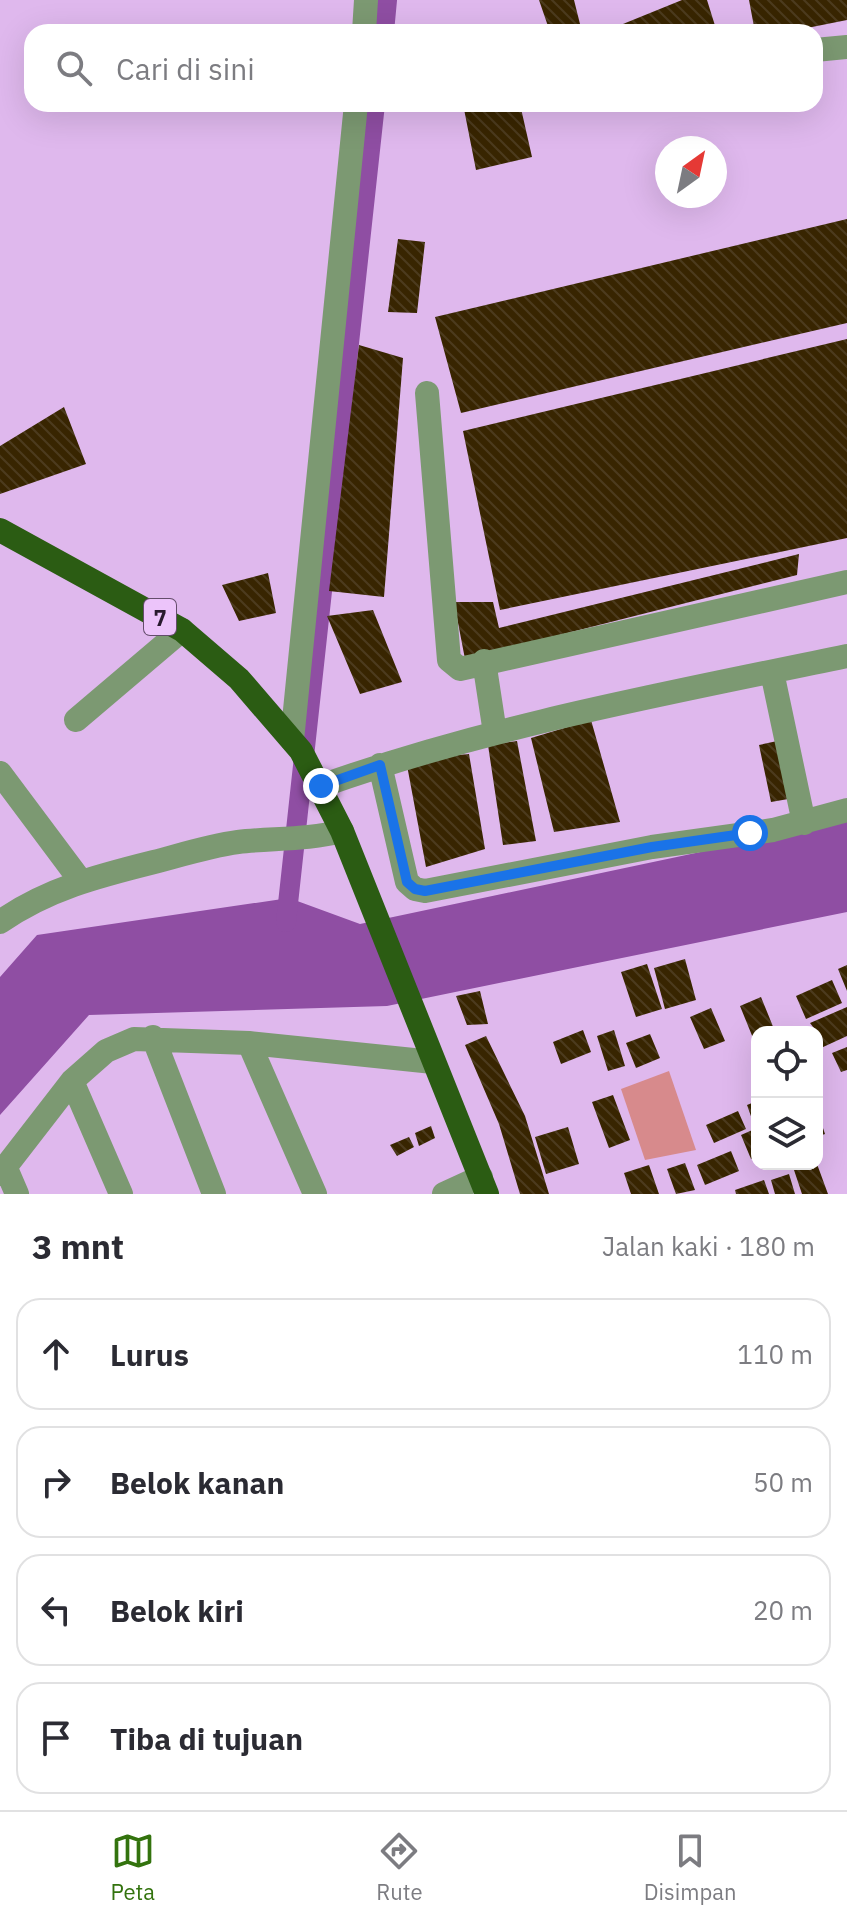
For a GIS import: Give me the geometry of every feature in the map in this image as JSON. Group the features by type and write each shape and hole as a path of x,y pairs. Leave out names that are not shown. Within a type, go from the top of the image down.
{"highway":[{"name":"7","path":"5,538 182,630 239,679 292,740 320,784 342,831 484,1185"}],"street":[{"path":"364,24 366,0"},
{"path":"823,49 847,47"},
{"path":"292,740 355,112"},
{"path":"427,393 449,660 460,669 484,661 847,582"},
{"path":"76,720 182,630"},
{"path":"320,784 614,702 847,656"},
{"path":"484,661 495,733"},
{"path":"772,672 804,823"},
{"path":"380,765 407,882 415,889 425,891 652,847 804,823 847,810"},
{"path":"0,773 80,880"},
{"path":"2,916 80,880 221,844 342,831"},
{"path":"17,1194 2,1170 72,1081 106,1051 134,1039 153,1037 249,1043 433,1062"},
{"path":"153,1037 214,1194"},
{"path":"249,1043 315,1194"},
{"path":"72,1081 121,1194"},
{"path":"444,1194 484,1185"}],"shaded area":[{"path":"847,821 847,912 387,1006 89,1015 0,1115 0,977 37,935 289,898 360,924"},
{"path":"669,1071 696,1150 645,1160 621,1089"}],"building":[{"path":"539,0 574,0 580,24 547,24"},
{"path":"682,0 707,0 714,24 623,24"},
{"path":"749,0 847,0 847,20 823,25 754,24"},
{"path":"465,112 522,112 532,157 476,170"},
{"path":"847,219 847,323 461,413 435,317"},
{"path":"398,239 425,242 417,313 388,312"},
{"path":"847,339 847,538 500,610 463,431"},
{"path":"359,345 403,358 384,597 329,591"},
{"path":"64,407 86,464 0,494 0,446"},
{"path":"799,554 797,575 465,659 454,602 493,602 499,628"},
{"path":"268,573 276,613 239,621 222,585"},
{"path":"373,610 402,682 360,694 327,616"},
{"path":"591,720 620,822 554,832 531,738"},
{"path":"782,740 794,798 771,802 759,745"},
{"path":"517,741 536,841 503,845 488,745"},
{"path":"469,754 485,849 426,867 406,760"},
{"path":"685,959 696,1000 665,1009 654,968"},
{"path":"647,964 662,1009 636,1017 621,972"},
{"path":"847,965 847,991 838,969"},
{"path":"832,980 842,1003 806,1019 796,996"},
{"path":"480,991 488,1024 467,1025 456,996"},
{"path":"761,997 773,1026 751,1026 751,1033 740,1006"},
{"path":"847,1007 847,1036 823,1047 823,1026 810,1023"},
{"path":"711,1008 725,1041 704,1049 690,1017"},
{"path":"583,1030 591,1052 561,1064 553,1042"},
{"path":"614,1030 625,1066 608,1071 597,1036"},
{"path":"650,1034 660,1058 636,1068 626,1043"},
{"path":"486,1036 525,1116 549,1194 520,1194 499,1124 465,1045"},
{"path":"847,1047 847,1070 841,1072 832,1053"},
{"path":"613,1095 630,1140 609,1148 592,1102"},
{"path":"738,1111 746,1129 714,1143 706,1125"},
{"path":"431,1126 435,1138 419,1146 415,1133"},
{"path":"568,1127 579,1164 546,1174 535,1137"},
{"path":"751,1131 751,1159 741,1135"},
{"path":"409,1137 414,1147 397,1156 390,1145"},
{"path":"731,1151 739,1171 705,1185 697,1165"},
{"path":"685,1163 695,1190 676,1194 667,1169"},
{"path":"649,1165 659,1194 631,1194 624,1173"},
{"path":"794,1170 819,1170 828,1194 802,1194"},
{"path":"789,1174 795,1194 775,1194 771,1180"},
{"path":"764,1180 769,1194 736,1194 735,1190"}],"waterway":[{"path":"385,24 387,0"},
{"path":"286,922 374,112"}],"route":[{"path":"321,786 380,765 407,882 415,889 425,891 652,847 750,833"}]}
